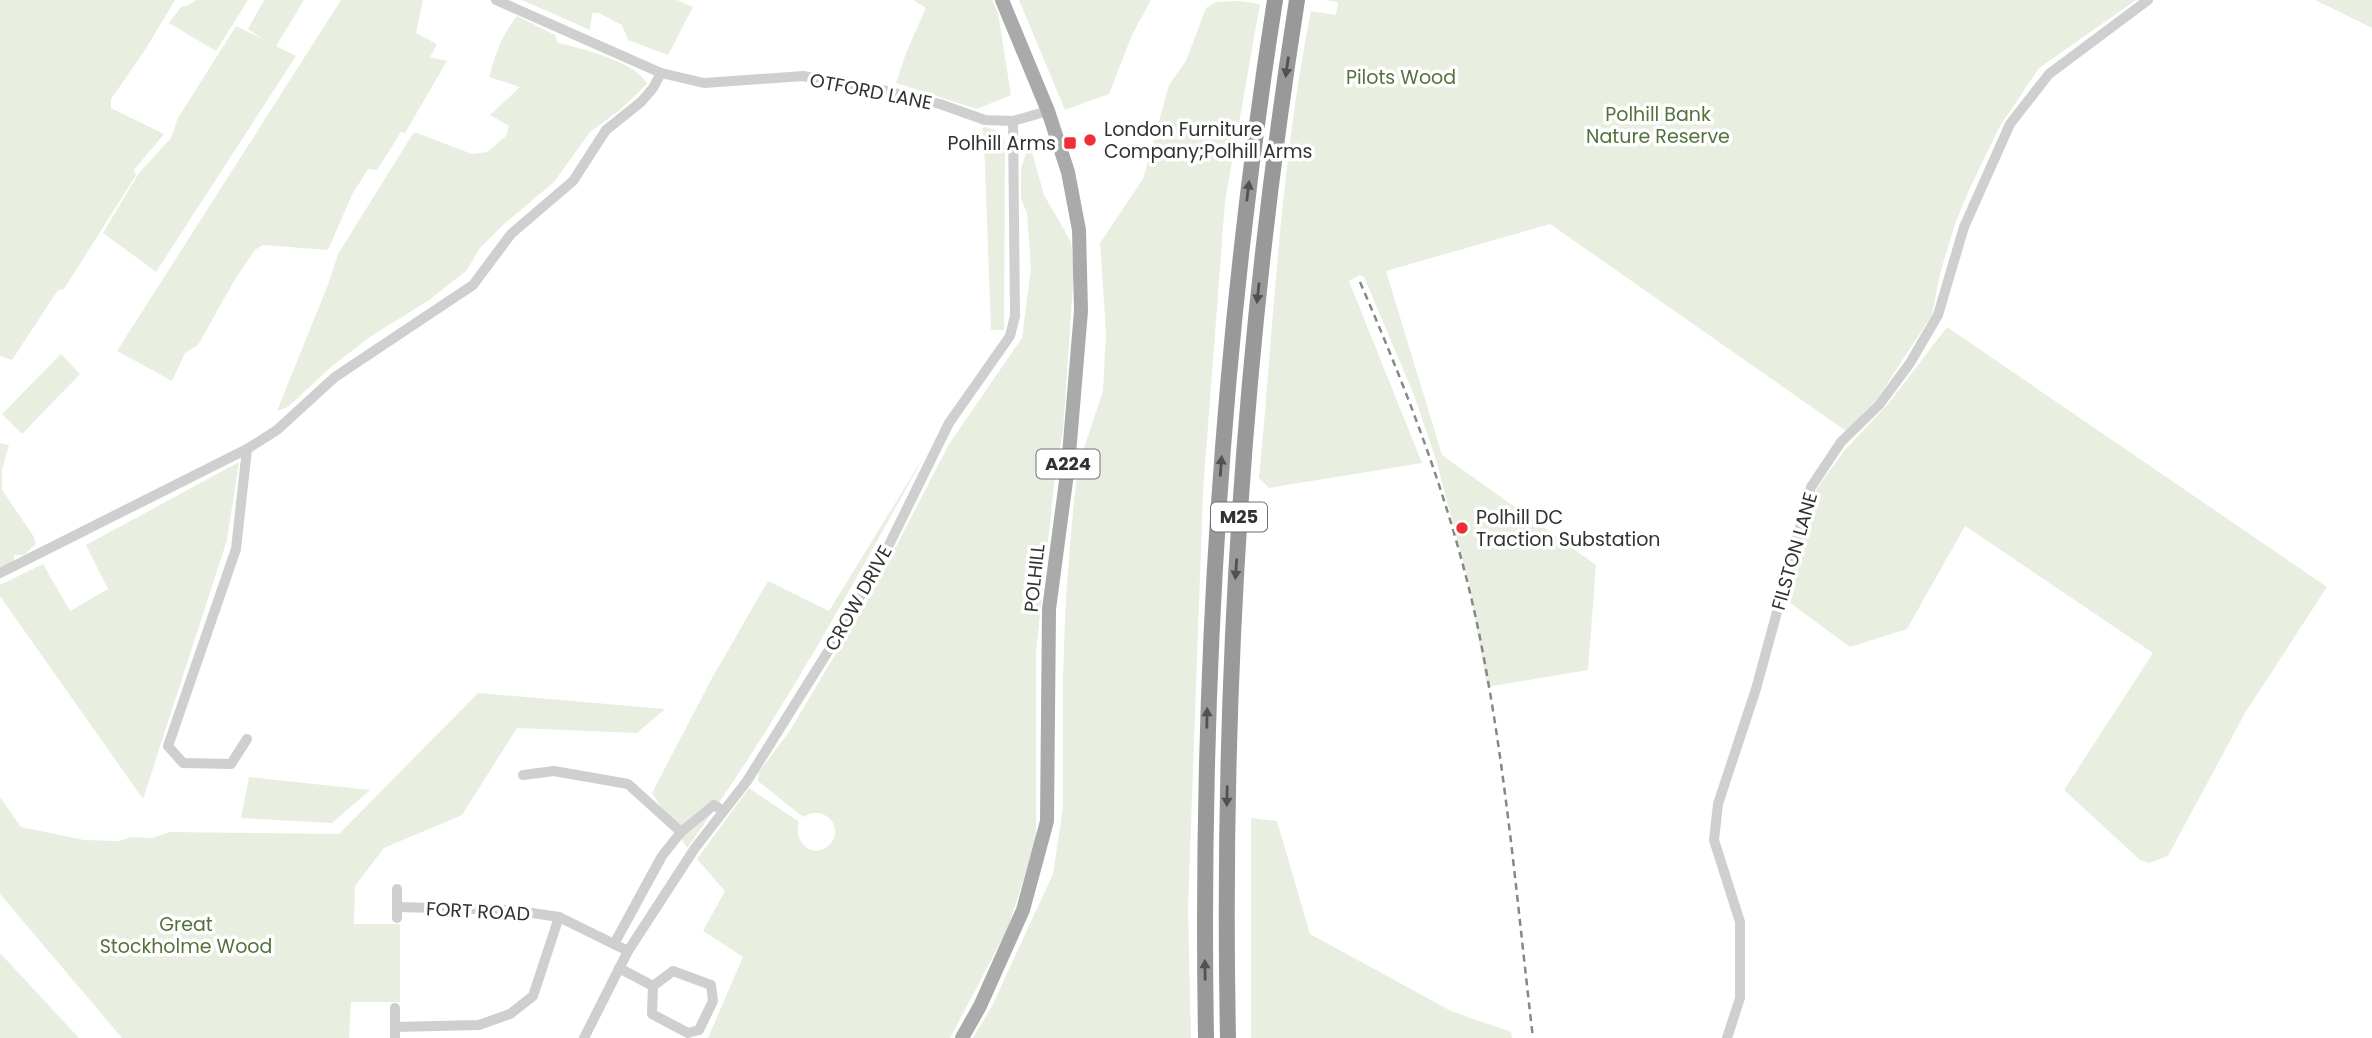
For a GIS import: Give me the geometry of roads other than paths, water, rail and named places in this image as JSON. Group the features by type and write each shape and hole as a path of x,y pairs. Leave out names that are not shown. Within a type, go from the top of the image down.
{"highway":[{"name":"M25","path":"1206,1038 1205,790 1214,561 1224,421 1242,243 1275,0"},
{"name":"M25","path":"1228,1038 1228,761 1241,491 1262,260 1297,0"}],"main road":[{"name":"A224","path":"1002,0 1048,111"},
{"name":"POLHILL","path":"962,1038 981,1006 1023,910 1047,821 1049,609 1068,466 1082,298 1077,211 1048,111"}],"street":[{"name":"OTFORD LANE","path":"496,0 661,73 704,83 803,76 907,96 985,120 1013,121 1048,111"},
{"name":"FILSTON LANE","path":"1727,1038 1740,998 1740,922 1714,840 1718,804 1756,689 1811,487 1841,442 1880,405 1910,363 1938,315 1964,227 2010,124 2049,74 2148,0"},
{"path":"0,573 247,449 277,430 335,377 473,285 511,234 573,181 606,130 641,102 653,89 661,73"},
{"name":"CROW DRIVE","path":"584,1038 628,951 695,848 747,780 827,653 881,559 949,423 1010,336 1015,316 1013,121"},
{"path":"247,449 236,549 168,746 183,763 231,764 247,739"},
{"path":"523,775 554,771 628,784 681,832"},
{"path":"614,944 662,856 681,832 714,805 723,811"},
{"name":"FORT ROAD","path":"397,889 397,913 512,909 559,917 628,951"},
{"name":"FORT ROAD","path":"395,1008 395,1032 479,1025 510,1014 533,996 559,917"},
{"path":"619,968 653,986"},
{"path":"673,971 711,985 713,1000 699,1030 688,1033 652,1014 653,986 673,971"}],"railway":[{"path":"1360,282 1396,367 1428,454 1469,588 1497,733 1533,1038"}],"place":[{"name":"London Furniture Company;Polhill Arms","path":"1090,140"},
{"name":"Polhill Arms","path":"1070,143"},
{"name":"Polhill DC Traction Substation","path":"1462,528"}],"park label":[{"name":"Pilots Wood","path":"1401,77"},
{"name":"Polhill Bank Nature Reserve","path":"1658,125"},
{"name":"Great Stockholme Wood","path":"186,935"}]}
